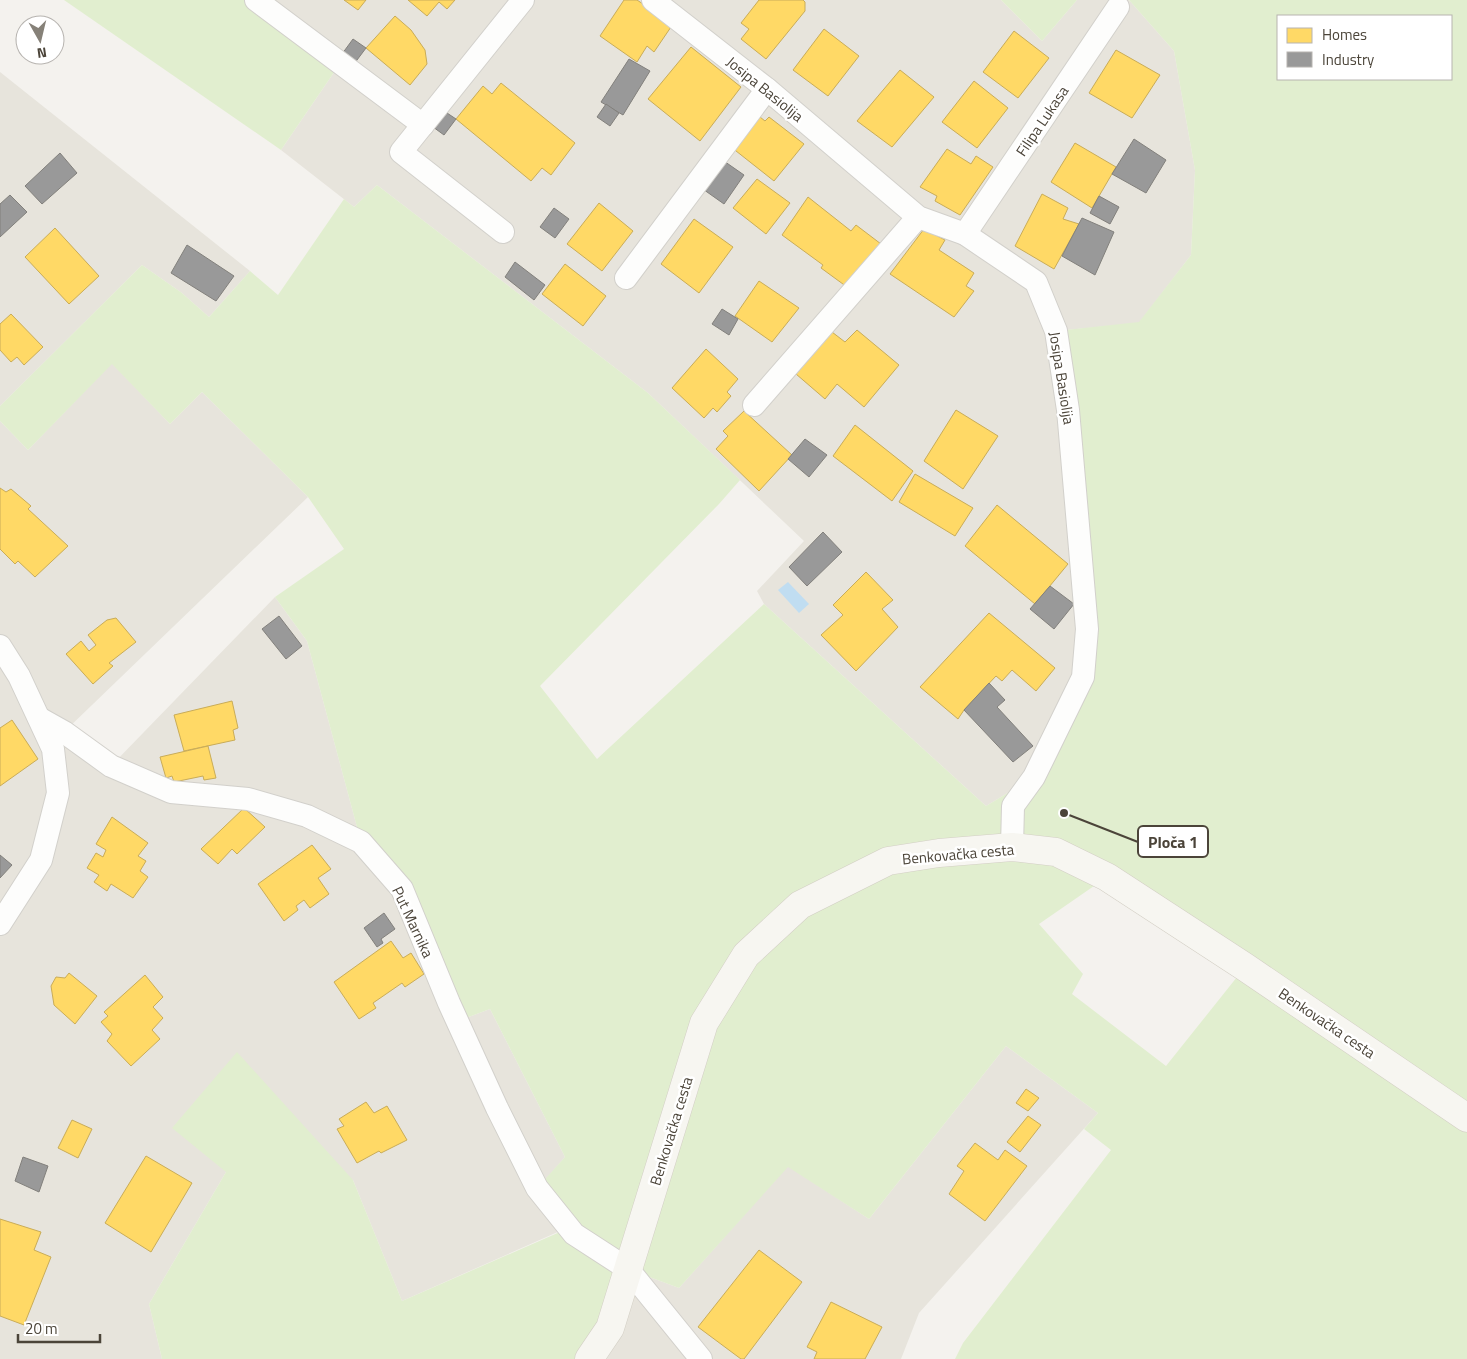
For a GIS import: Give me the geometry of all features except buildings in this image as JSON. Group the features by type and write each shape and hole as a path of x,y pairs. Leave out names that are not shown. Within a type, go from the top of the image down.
{"main road":[{"name":"Benkovačka cesta","path":"589,1359 610,1328 704,1023 746,955 800,905 888,861 939,853 1012,847 1056,852 1107,877 1245,967 1467,1118"}],"street":[{"path":"256,0 423,125"},
{"path":"503,232 401,152 524,0"},
{"name":"Josipa Basiolija","path":"653,0 768,89 918,217 965,234 1036,282 1056,331 1068,410 1087,628 1083,677 1034,777 1013,806 1012,847"},
{"name":"Filipa Lukasa","path":"965,234 1118,7"},
{"path":"626,278 768,89"},
{"path":"754,404 918,217"},
{"path":"0,646 19,676 53,749 58,793 41,860 0,924"},
{"name":"Put Marnika","path":"39,718 64,732 111,766 171,792 248,799 307,816 361,842 402,889 449,1003 497,1108 538,1188 574,1234 628,1269 701,1359"}],"shaded area":[{"path":"250,0 1001,0 1042,41 1077,0 1129,0 1174,51 1195,170 1191,255 1139,323 1056,331 1083,677 1034,777 986,806 764,604 757,591 804,541 648,393 377,185 354,207 281,150 337,68"},
{"path":"0,72 250,271 209,317 182,293 142,265 0,406"},
{"path":"112,363 170,424 202,392 308,497 64,732 111,766 275,597 307,641 361,842 402,889 458,1021 490,1009 565,1157 538,1188 569,1227 402,1301 353,1180 226,1172 149,1304 162,1359 0,1359 0,421 28,450"},
{"path":"1006,1046 1098,1113 919,1313 901,1359 589,1359 628,1269 679,1288 788,1166 869,1219"}],"green space":[{"path":"64,0 250,0 337,68 281,150"},
{"path":"1001,0 1077,0 1042,41"},
{"path":"1129,0 1467,0 1467,1359 955,1359 963,1343 1111,1150 1084,1129 1098,1113 1006,1046 869,1219 788,1167 679,1288 628,1269 589,1359 162,1359 149,1304 226,1172 172,1128 237,1052 353,1180 402,1301 569,1228 537,1188 565,1157 490,1009 458,1021 402,889 361,842 307,641 275,597 344,549 308,497 202,392 170,424 112,364 28,450 0,421 0,406 142,265 182,293 209,317 250,271 278,295 344,199 354,207 377,185 648,393 740,480 719,504 540,686 597,759 764,604 986,806 1034,777 1083,677 1056,331 1139,322 1191,255 1195,170 1174,51","holes":["1107,877 1245,967 1166,1066 1072,994 1083,974 1039,924"]}],"water":[{"path":"788,582 809,604 799,613 778,590"}],"place":[{"name":"Ploča 1","path":"1064,813"}]}
